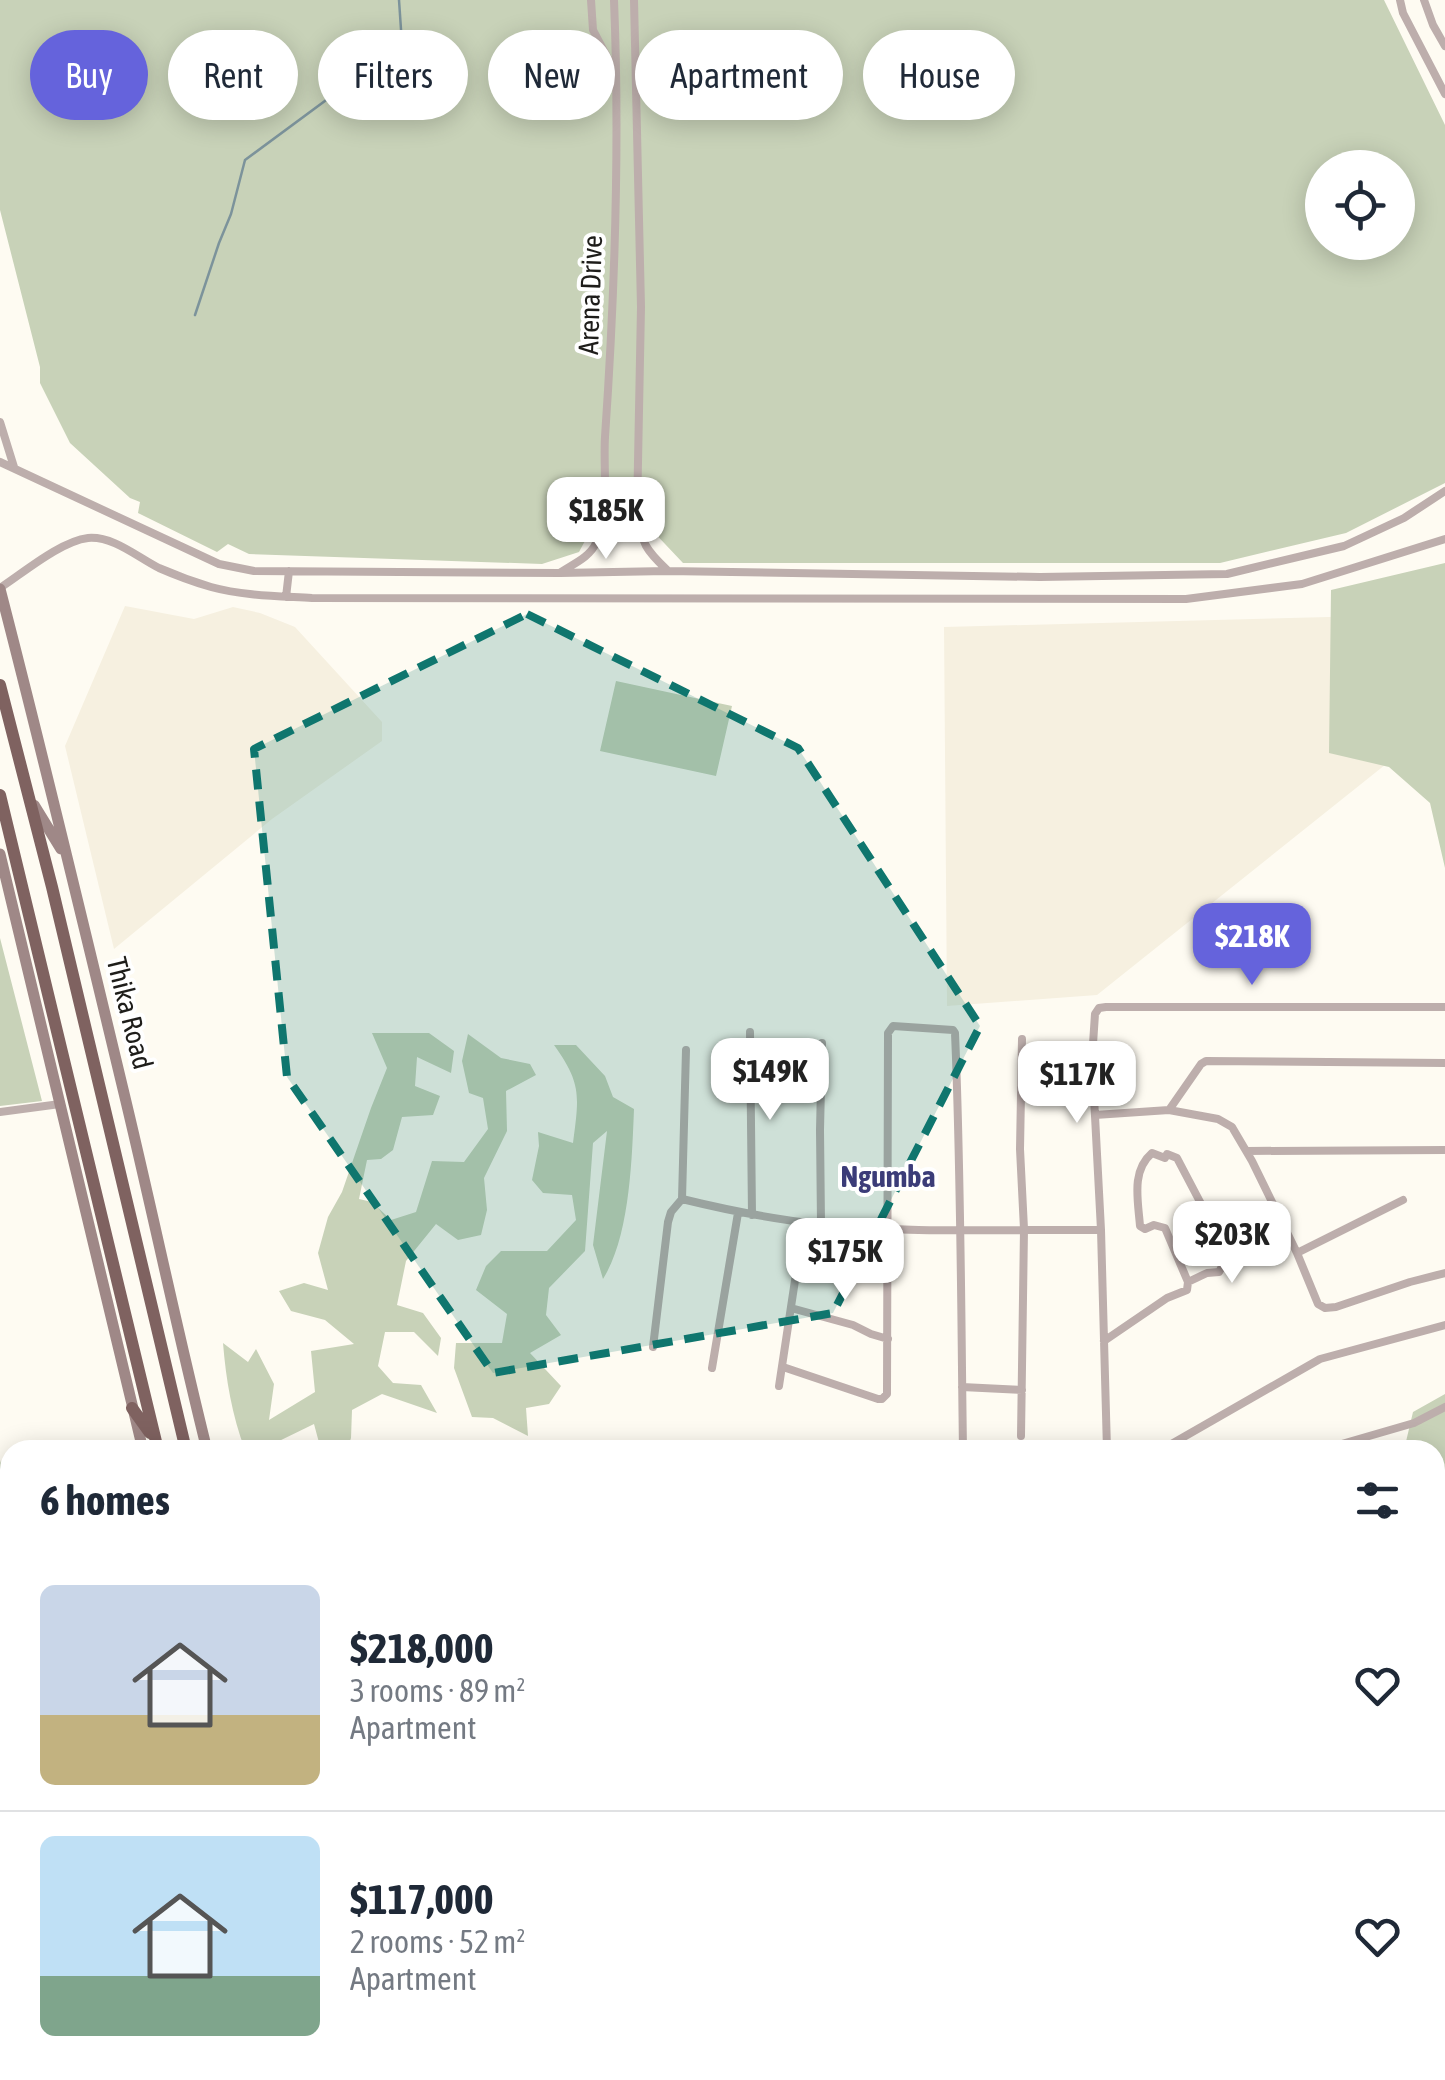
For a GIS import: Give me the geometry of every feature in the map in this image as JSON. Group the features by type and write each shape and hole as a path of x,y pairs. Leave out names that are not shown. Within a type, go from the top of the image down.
{"highway":[{"name":"Thika Road","path":"0,685 184,1440"},
{"path":"0,795 155,1440"},
{"path":"132,1408 153,1440"}],"main road":[{"name":"Thika Road","path":"0,588 205,1440"},
{"path":"29,798 68,859"},
{"path":"0,854 140,1440"}],"street":[{"path":"591,0 593,30 616,72"},
{"name":"Arena Drive","path":"560,573 586,557 596,545 602,515 616,203 614,0"},
{"name":"Arena Drive","path":"634,0 641,308 637,514 642,541 667,571"},
{"path":"1400,0 1445,94"},
{"path":"1424,0 1445,46"},
{"path":"0,422 14,466"},
{"path":"0,462 219,564 254,571 667,571 1040,577 1227,574 1344,546 1404,518 1445,491"},
{"path":"0,588 57,550 92,538 125,548 160,568 248,595 1186,600 1302,584 1445,539"},
{"path":"286,597 290,571"},
{"path":"1107,1440 1092,1059 1094,1022 1099,1008 1445,1007"},
{"path":"783,1367 882,1399 888,1394 888,1033 892,1026 953,1030 960,1128 963,1440"},
{"path":"750,1032 752,1215"},
{"path":"1021,1436 1022,1039"},
{"path":"821,1224 822,1043"},
{"path":"654,1347 668,1222 682,1199 686,1050"},
{"path":"1169,1110 1206,1061 1445,1063"},
{"path":"0,1112 60,1104"},
{"path":"1095,1115 1169,1110 1224,1122 1235,1130 1298,1253 1318,1304 1326,1308 1445,1273"},
{"path":"1247,1151 1445,1150"},
{"path":"1104,1341 1167,1298 1187,1290 1188,1282 1165,1228 1140,1226 1138,1175 1152,1153 1177,1158 1222,1247 1224,1263 1219,1272 1206,1273 1188,1282"},
{"path":"682,1199 738,1213 821,1224 1101,1230"},
{"path":"1298,1253 1403,1200"},
{"path":"712,1368 738,1213"},
{"path":"780,1386 799,1254"},
{"path":"791,1308 888,1339"},
{"path":"1178,1440 1320,1359 1445,1325"},
{"path":"962,1387 1022,1390"},
{"path":"1355,1440 1414,1423 1445,1407"}],"highlighted area":[{"path":"527,614 798,748 980,1026 833,1313 493,1373 287,1077 254,749"}],"shaded area":[{"path":"125,606 194,619 233,607 295,627 382,722 382,741 272,819 114,949 65,746"},
{"path":"1445,614 1445,717 1097,995 947,1006 944,627"}],"green space":[{"path":"0,0 1384,0 1445,125 1445,483 1346,533 1220,563 683,563 648,526 593,526 579,552 542,564 249,554 228,544 217,552 138,513 140,502 130,498 70,443 40,383 40,367 0,210"},
{"path":"1445,563 1445,868 1430,803 1389,767 1329,753 1331,590"},
{"path":"616,681 732,706 716,776 600,751"},
{"path":"0,938 42,1101 0,1106"},
{"path":"372,1033 429,1033 454,1051 451,1073 417,1057 415,1086 440,1096 433,1115 402,1117 393,1150 381,1159 367,1160 359,1199 372,1202 391,1220 416,1212 432,1161 464,1162 488,1129 483,1098 469,1093 462,1061 468,1034 501,1058 530,1064 536,1075 506,1091 507,1131 484,1178 487,1210 481,1235 458,1240 436,1224 406,1261 397,1305 423,1313 441,1338 438,1356 414,1332 385,1332 378,1366 393,1383 421,1385 437,1413 382,1394 352,1410 350,1440 318,1440 314,1424 281,1440 242,1440 230,1397 223,1343 248,1362 256,1349 274,1384 269,1420 315,1392 311,1351 354,1344 325,1320 291,1311 279,1291 304,1283 328,1290 318,1253 328,1217 342,1192 387,1068"},
{"path":"554,1045 576,1045 605,1076 613,1097 634,1109 632,1151 624,1219 603,1279 593,1245 607,1131 593,1143 585,1251 549,1288 546,1315 561,1335 530,1353 561,1386 549,1404 526,1408 528,1436 493,1418 472,1417 454,1368 456,1343 502,1343 507,1314 476,1290 486,1266 501,1251 547,1251 576,1220 572,1195 543,1193 532,1180 538,1132 573,1143 576,1091 570,1070"},
{"path":"1445,1394 1445,1440 1406,1440 1413,1412"}],"waterway":[{"path":"195,315 231,214 245,160 402,44 399,0"}],"district":[{"name":"Ngumba","path":"888,1177"}]}
